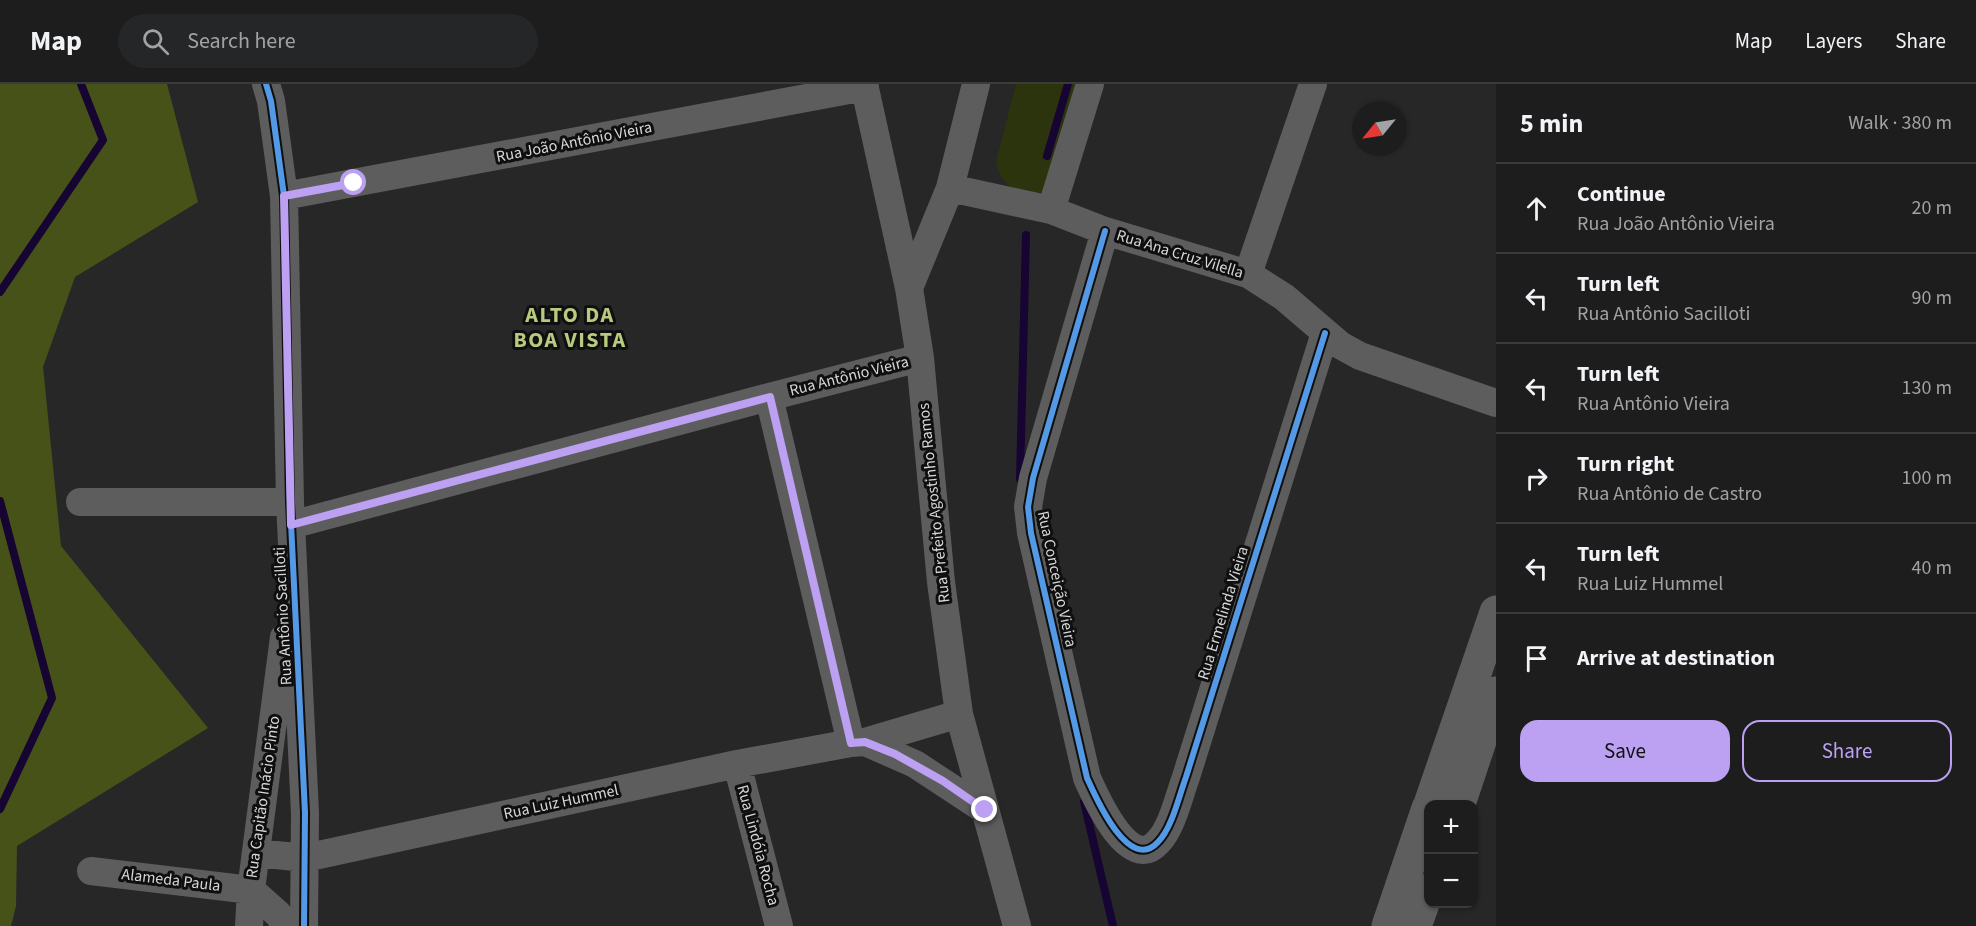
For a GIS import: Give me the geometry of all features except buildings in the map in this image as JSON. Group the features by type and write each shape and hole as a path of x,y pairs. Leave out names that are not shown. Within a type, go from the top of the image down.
{"main road":[{"path":"1431,800 1496,612"},
{"path":"1460,800 1496,693"},
{"path":"1388,926 1424,821"},
{"path":"1415,926 1424,901"}],"street":[{"name":"Rua Antônio Sacilloti","path":"266,84 271,101 284,196 291,514 303,755 304,926"},
{"path":"909,288 950,188 976,84"},
{"path":"1051,210 1090,84"},
{"path":"1248,274 1313,84"},
{"name":"Rua João Antônio Vieira","path":"284,196 865,85"},
{"name":"Rua Prefeito Agostinho Ramos","path":"865,85 909,288 920,358 941,582 959,714 1017,926"},
{"name":"Rua Ana Cruz Vilella","path":"950,188 1051,210 1105,231 1248,274 1284,297 1325,333 1360,356 1496,403"},
{"name":"Rua Conceição Vieira","path":"1105,231 1032,478 1028,507 1031,533 1087,778 1096,798 1114,826"},
{"name":"Rua Ermelinda Vieira","path":"1114,826 1122,838 1137,850 1144,851 1158,843 1165,833 1186,777 1325,333"},
{"name":"Rua Antônio Vieira","path":"80,502 291,514 920,358"},
{"path":"770,397 858,742 915,764 985,810"},
{"name":"Rua Capitão Inácio Pinto","path":"249,926 251,890 294,561"},
{"name":"Rua Luiz Hummel","path":"257,854 305,858 736,764 858,742 959,714"},
{"name":"Rua Lindóia Rocha","path":"736,764 779,926"},
{"name":"Alameda Paula","path":"91,871 251,890"},
{"path":"251,890 278,914 286,926"}],"green space":[{"path":"0,84 167,84 198,202 75,277 43,367 61,546 208,728 17,846 16,906 11,926 0,926"},
{"path":"1016,84 1078,84 1046,191 1028,193 1014,189 1002,178 996,161"}],"waterway":[{"path":"0,292 103,140 81,84"},
{"path":"1047,156 1068,84"},
{"path":"1020,479 1026,235"},
{"path":"0,501 52,698 0,809"},
{"path":"1084,802 1113,926"}],"cycle path":[{"path":"266,84 271,101 284,196 290,502 305,813 304,926"},
{"path":"1105,231 1033,478 1028,507 1031,533 1087,778 1115,830 1125,841 1136,848 1147,849 1158,842 1175,811 1325,333"}],"district":[{"name":"ALTO DA BOA VISTA","path":"570,328"}],"route":[{"path":"354,183 284,196 291,525 770,397 851,743 865,742 895,754 943,781 985,810"}]}
